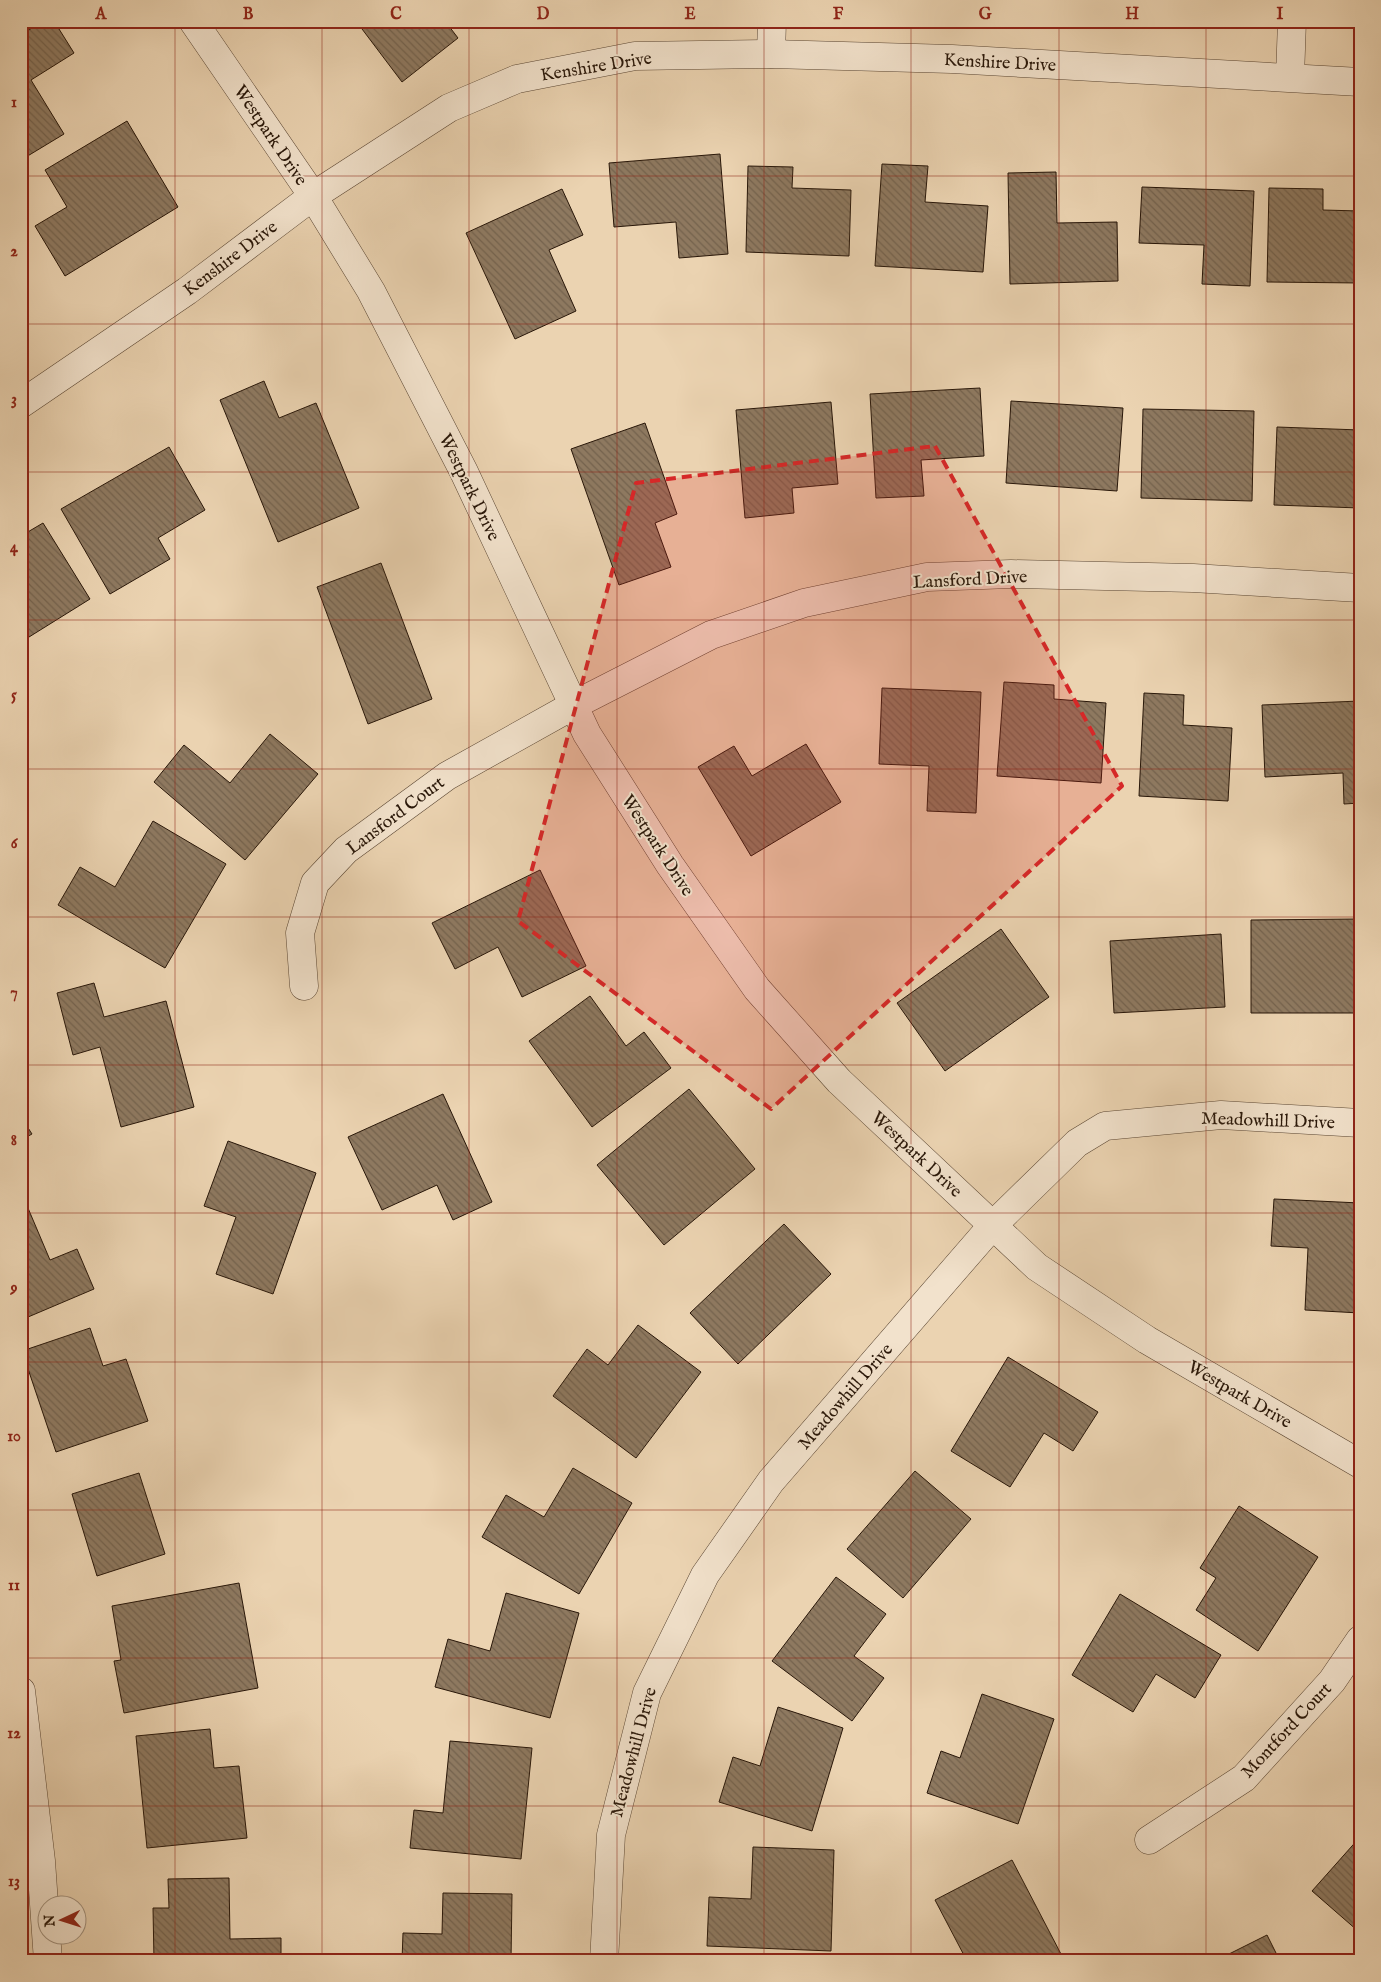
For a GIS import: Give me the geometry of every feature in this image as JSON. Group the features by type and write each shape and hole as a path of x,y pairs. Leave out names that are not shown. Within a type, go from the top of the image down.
{"street":[{"name":"Westpark Drive","path":"193,21 313,196 371,291 468,481 587,734 670,865 757,989 839,1081 1037,1267 1146,1340 1360,1464"},
{"path":"771,54 772,21"},
{"path":"1290,77 1292,21"},
{"name":"Kenshire Drive","path":"21,404 187,291 313,196 449,108 516,79 635,56 771,54 952,59 1360,82"},
{"name":"Lansford Drive","path":"574,705 711,635 804,604 927,577 1011,574 1193,578 1360,588"},
{"name":"Lansford Court","path":"304,986 300,933 315,883 346,850 447,776 574,705"},
{"name":"Meadowhill Drive","path":"604,1961 611,1835 647,1693 705,1575 771,1481 992,1226 1077,1143 1105,1126 1221,1115 1360,1123"},
{"name":"Montford Court","path":"1149,1840 1244,1778 1332,1681 1360,1640"},
{"path":"21,1691 41,1860 48,1961"}],"highlighted area":[{"path":"935,446 1122,786 771,1109 518,921 636,483"}],"building":[{"path":"43,21 54,21 74,53 31,80 64,134 21,160 21,35"},
{"path":"356,21 445,21 458,38 402,82"},
{"path":"127,121 178,207 65,276 35,226 67,207 45,170"},
{"path":"720,154 728,254 679,258 676,222 614,227 609,163"},
{"path":"882,164 928,166 925,202 988,206 983,272 875,266"},
{"path":"748,166 793,167 792,188 851,190 849,256 746,252"},
{"path":"1056,172 1057,223 1117,222 1118,281 1010,284 1008,173"},
{"path":"1142,187 1254,191 1250,286 1202,284 1204,245 1139,243"},
{"path":"1269,188 1323,189 1323,210 1360,211 1360,283 1267,282"},
{"path":"562,189 583,235 549,250 576,311 515,339 466,233"},
{"path":"264,381 279,418 316,403 359,508 278,542 220,400"},
{"path":"980,388 984,456 921,460 924,496 876,498 870,394"},
{"path":"1011,401 1123,408 1117,491 1006,483"},
{"path":"831,402 838,484 792,488 794,513 745,518 736,410"},
{"path":"1143,409 1254,411 1252,501 1141,498"},
{"path":"645,423 677,514 655,523 671,567 619,585 571,449"},
{"path":"1277,427 1360,430 1360,508 1274,505"},
{"path":"169,447 205,510 158,538 170,559 110,594 61,509"},
{"path":"43,523 90,599 21,642 21,536"},
{"path":"381,563 432,699 368,724 317,587"},
{"path":"1004,682 1054,685 1054,699 1106,703 1101,783 997,776"},
{"path":"882,688 981,692 976,813 927,811 929,766 879,764"},
{"path":"1144,693 1184,695 1183,725 1232,728 1228,801 1139,796"},
{"path":"1360,701 1360,803 1344,804 1343,773 1265,777 1262,705"},
{"path":"270,734 318,774 245,860 154,782 184,745 230,783"},
{"path":"806,744 841,802 751,856 698,767 734,746 752,776"},
{"path":"153,821 226,864 165,968 58,905 80,867 115,887"},
{"path":"540,870 586,966 522,997 498,947 455,969 432,923"},
{"path":"1359,919 1359,1013 1251,1013 1251,920"},
{"path":"1001,929 1049,997 945,1071 897,1003"},
{"path":"1221,934 1225,1007 1114,1013 1110,941"},
{"path":"94,983 104,1017 166,1001 194,1107 121,1127 100,1047 73,1055 57,993"},
{"path":"590,996 626,1046 644,1032 671,1068 592,1127 529,1041"},
{"path":"689,1089 755,1169 664,1245 597,1165"},
{"path":"443,1094 492,1202 453,1220 437,1185 382,1210 348,1137"},
{"path":"21,1117 32,1134 21,1140"},
{"path":"228,1141 316,1173 273,1294 216,1274 236,1217 204,1206"},
{"path":"1274,1199 1360,1203 1360,1313 1305,1310 1308,1248 1271,1246"},
{"path":"25,1201 50,1260 77,1249 94,1289 21,1320 21,1202"},
{"path":"784,1224 831,1274 738,1364 690,1313"},
{"path":"638,1325 701,1372 636,1458 553,1396 587,1349 608,1365"},
{"path":"90,1328 103,1366 126,1359 148,1421 56,1452 22,1351"},
{"path":"1008,1357 1098,1412 1073,1451 1044,1433 1010,1487 951,1451"},
{"path":"573,1468 632,1503 579,1594 482,1537 506,1495 544,1517"},
{"path":"915,1471 971,1519 903,1598 847,1549"},
{"path":"139,1473 165,1554 97,1576 72,1494"},
{"path":"1239,1506 1318,1557 1258,1651 1196,1610 1216,1578 1200,1568"},
{"path":"836,1577 886,1614 854,1656 884,1678 852,1721 772,1661"},
{"path":"239,1583 258,1688 124,1713 114,1661 121,1660 112,1606"},
{"path":"506,1593 579,1613 550,1718 435,1687 448,1639 490,1651"},
{"path":"1120,1594 1221,1655 1195,1698 1156,1674 1133,1712 1072,1675"},
{"path":"982,1694 1054,1719 1018,1824 927,1793 941,1751 960,1758"},
{"path":"778,1707 843,1728 812,1831 719,1802 733,1757 760,1766"},
{"path":"210,1729 214,1768 239,1766 247,1838 147,1848 136,1736"},
{"path":"450,1741 532,1748 521,1859 410,1848 414,1810 443,1813"},
{"path":"1360,1837 1360,1929 1358,1931 1312,1891"},
{"path":"753,1847 834,1850 831,1951 707,1946 709,1897 751,1899"},
{"path":"1012,1860 1062,1956 1053,1961 967,1961 935,1900"},
{"path":"229,1878 230,1939 281,1938 281,1961 154,1961 153,1908 169,1908 168,1879"},
{"path":"443,1893 512,1894 511,1961 402,1961 403,1933 442,1934"},
{"path":"1267,1935 1280,1961 1215,1961"}]}
